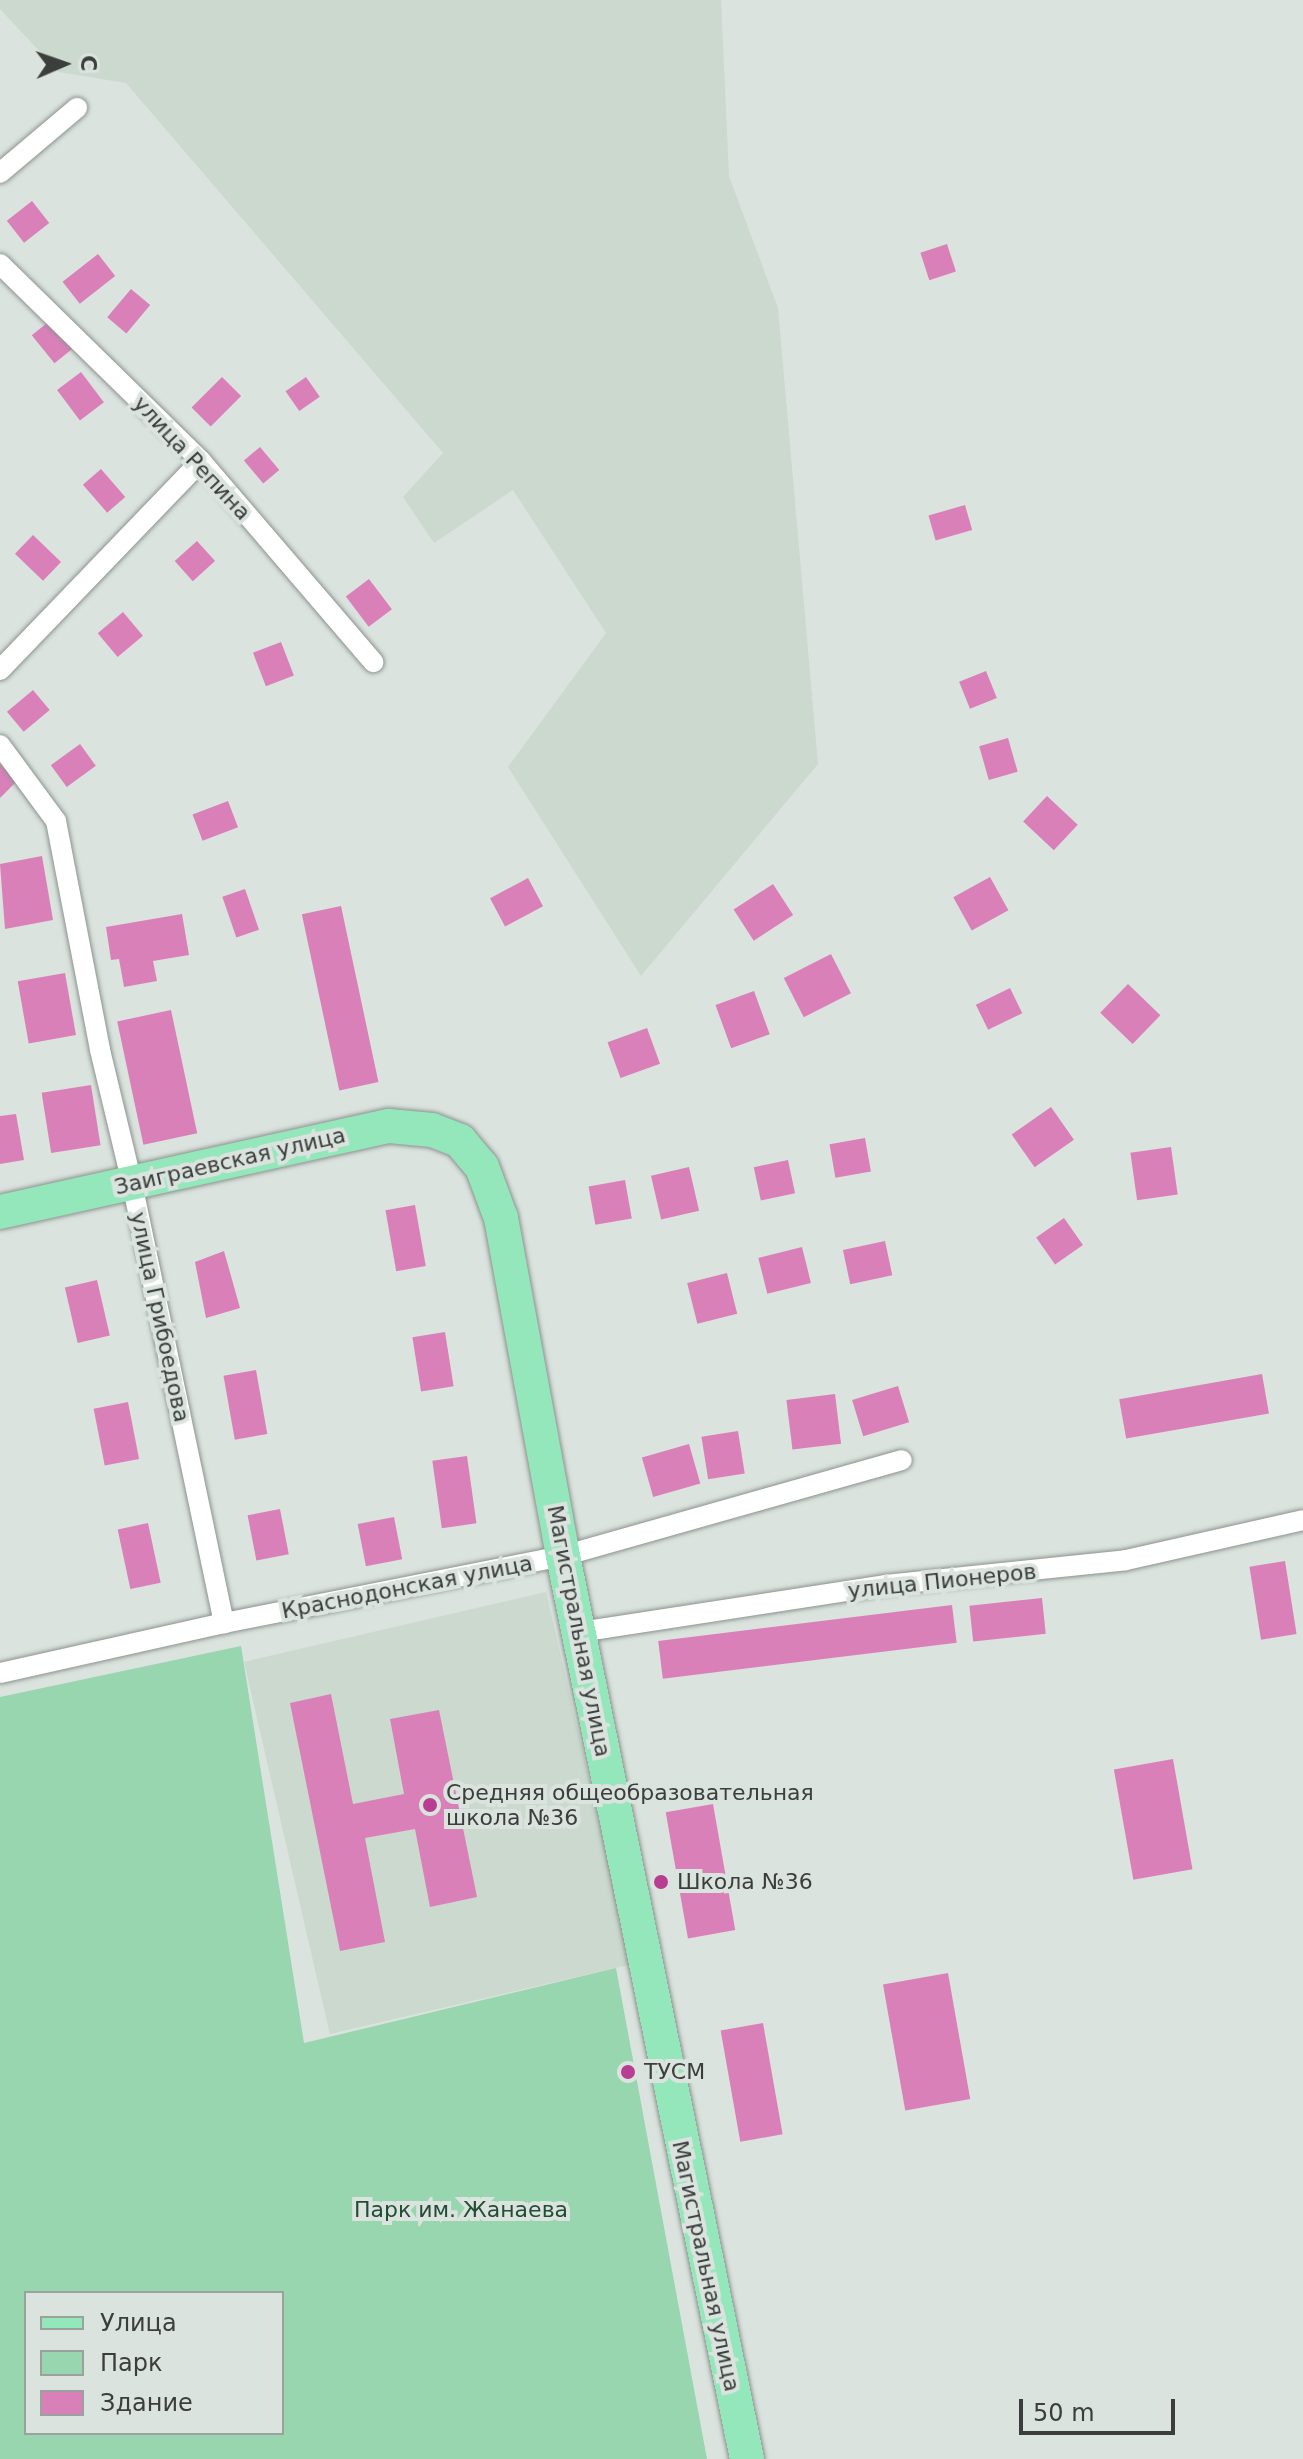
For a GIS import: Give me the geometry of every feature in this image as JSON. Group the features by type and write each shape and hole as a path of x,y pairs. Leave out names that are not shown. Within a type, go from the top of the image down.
{"main road":[{"name":"Заиграевская улица","path":"0,1212 389,1126 432,1130 460,1141"},
{"name":"Магистральная улица","path":"460,1141 482,1167 501,1218 563,1556 747,2459"}],"street":[{"path":"0,173 77,108"},
{"name":"улица Репина","path":"0,264 201,461 373,662"},
{"path":"0,670 201,461"},
{"name":"улица Грибоедова","path":"0,745 56,821 100,1050 132,1183 224,1623"},
{"name":"Краснодонская улица","path":"0,1673 224,1623 563,1556 902,1460"},
{"name":"улица Пионеров","path":"579,1632 886,1585 1126,1560 1303,1520"}],"shaded area":[{"path":"0,0 721,0 729,176 778,308 818,764 641,976 508,767 606,633 513,490 434,543 403,497 443,453 126,83 59,72 0,9"},
{"name":"Средняя общеобразовательная школа №36","path":"546,1592 632,1964 330,2034 244,1662"}],"green space":[{"name":"Парк им. Жанаева","path":"241,1646 304,2043 616,1968 707,2459 0,2459 0,1697"}],"building":[{"path":"32,201 49,223 24,243 7,221"},
{"path":"947,244 956,272 929,280 920,253"},
{"path":"98,254 115,276 80,304 63,282"},
{"path":"131,289 150,305 126,333 107,317"},
{"path":"52,319 75,347 54,363 32,335"},
{"path":"81,372 104,402 80,420 57,390"},
{"path":"222,377 241,396 211,426 192,407"},
{"path":"306,377 320,397 299,411 286,391"},
{"path":"260,447 279,470 263,483 244,460"},
{"path":"101,469 125,497 107,513 83,485"},
{"path":"965,505 972,530 936,540 928,515"},
{"path":"33,535 61,562 43,581 15,554"},
{"path":"197,541 215,561 193,581 175,561"},
{"path":"369,579 392,609 369,627 346,596"},
{"path":"123,612 143,636 118,657 98,633"},
{"path":"281,642 294,676 266,686 253,653"},
{"path":"986,671 997,698 970,709 959,682"},
{"path":"33,690 50,710 24,732 7,712"},
{"path":"1008,738 1018,772 989,780 979,746"},
{"path":"80,744 96,766 67,787 51,765"},
{"path":"0,764 17,781 0,798"},
{"path":"1047,796 1078,825 1054,850 1023,822"},
{"path":"228,801 238,827 203,841 193,815"},
{"path":"42,856 53,920 5,929 0,864"},
{"path":"990,877 1008,910 972,931 953,897"},
{"path":"528,878 543,906 505,926 490,898"},
{"path":"773,884 793,915 754,941 734,910"},
{"path":"245,889 259,930 236,937 222,897"},
{"path":"341,906 378,1082 339,1090 302,914"},
{"path":"182,914 189,955 153,961 157,981 124,987 119,959 111,960 106,927"},
{"path":"831,954 851,993 804,1017 784,978"},
{"path":"65,973 76,1035 29,1043 18,981"},
{"path":"1128,984 1160,1015 1133,1044 1100,1013"},
{"path":"1010,988 1022,1013 988,1030 976,1005"},
{"path":"754,991 770,1034 731,1048 715,1005"},
{"path":"171,1010 197,1133 143,1145 117,1021"},
{"path":"647,1028 660,1064 621,1078 608,1042"},
{"path":"91,1085 101,1145 51,1153 42,1093"},
{"path":"1051,1107 1074,1140 1035,1167 1012,1135"},
{"path":"16,1114 24,1160 0,1164 0,1116"},
{"path":"865,1138 871,1171 835,1178 830,1144"},
{"path":"1171,1147 1178,1195 1137,1200 1130,1153"},
{"path":"788,1160 795,1193 761,1201 754,1167"},
{"path":"689,1167 699,1211 661,1220 651,1176"},
{"path":"625,1180 632,1218 595,1225 589,1186"},
{"path":"415,1205 426,1266 396,1271 385,1210"},
{"path":"1064,1218 1083,1245 1055,1265 1036,1238"},
{"path":"885,1241 892,1275 850,1284 843,1250"},
{"path":"802,1247 811,1283 767,1294 758,1258"},
{"path":"224,1251 240,1308 206,1318 195,1262"},
{"path":"727,1273 737,1314 697,1324 687,1283"},
{"path":"97,1280 110,1336 78,1343 65,1287"},
{"path":"445,1332 454,1386 421,1391 412,1337"},
{"path":"256,1370 267,1434 235,1440 224,1376"},
{"path":"1262,1374 1269,1413 1126,1439 1119,1399"},
{"path":"898,1386 909,1422 863,1436 852,1400"},
{"path":"835,1394 841,1444 792,1450 786,1400"},
{"path":"128,1402 139,1459 105,1466 94,1409"},
{"path":"738,1431 745,1473 708,1479 701,1437"},
{"path":"689,1444 700,1483 653,1497 642,1458"},
{"path":"467,1456 476,1523 442,1528 432,1461"},
{"path":"280,1509 289,1554 256,1560 248,1515"},
{"path":"394,1517 402,1559 366,1566 358,1524"},
{"path":"148,1523 161,1583 130,1589 118,1529"},
{"path":"1285,1561 1297,1634 1261,1640 1249,1567"},
{"path":"1042,1598 1046,1634 973,1641 969,1606"},
{"path":"952,1605 957,1643 663,1679 658,1641"},
{"path":"331,1694 353,1804 404,1794 390,1719 439,1710 477,1897 430,1907 415,1829 365,1838 385,1942 340,1951 290,1703"},
{"path":"1173,1759 1192,1869 1133,1880 1114,1769"},
{"path":"713,1804 735,1930 688,1938 666,1812"},
{"path":"948,1973 970,2099 905,2111 883,1984"},
{"path":"763,2023 783,2134 740,2142 721,2030"}],"place":[{"name":"Средняя общеобразовательная школа №36","path":"430,1805"},
{"name":"Школа №36","path":"661,1882"},
{"name":"ТУСМ","path":"628,2072"}]}
